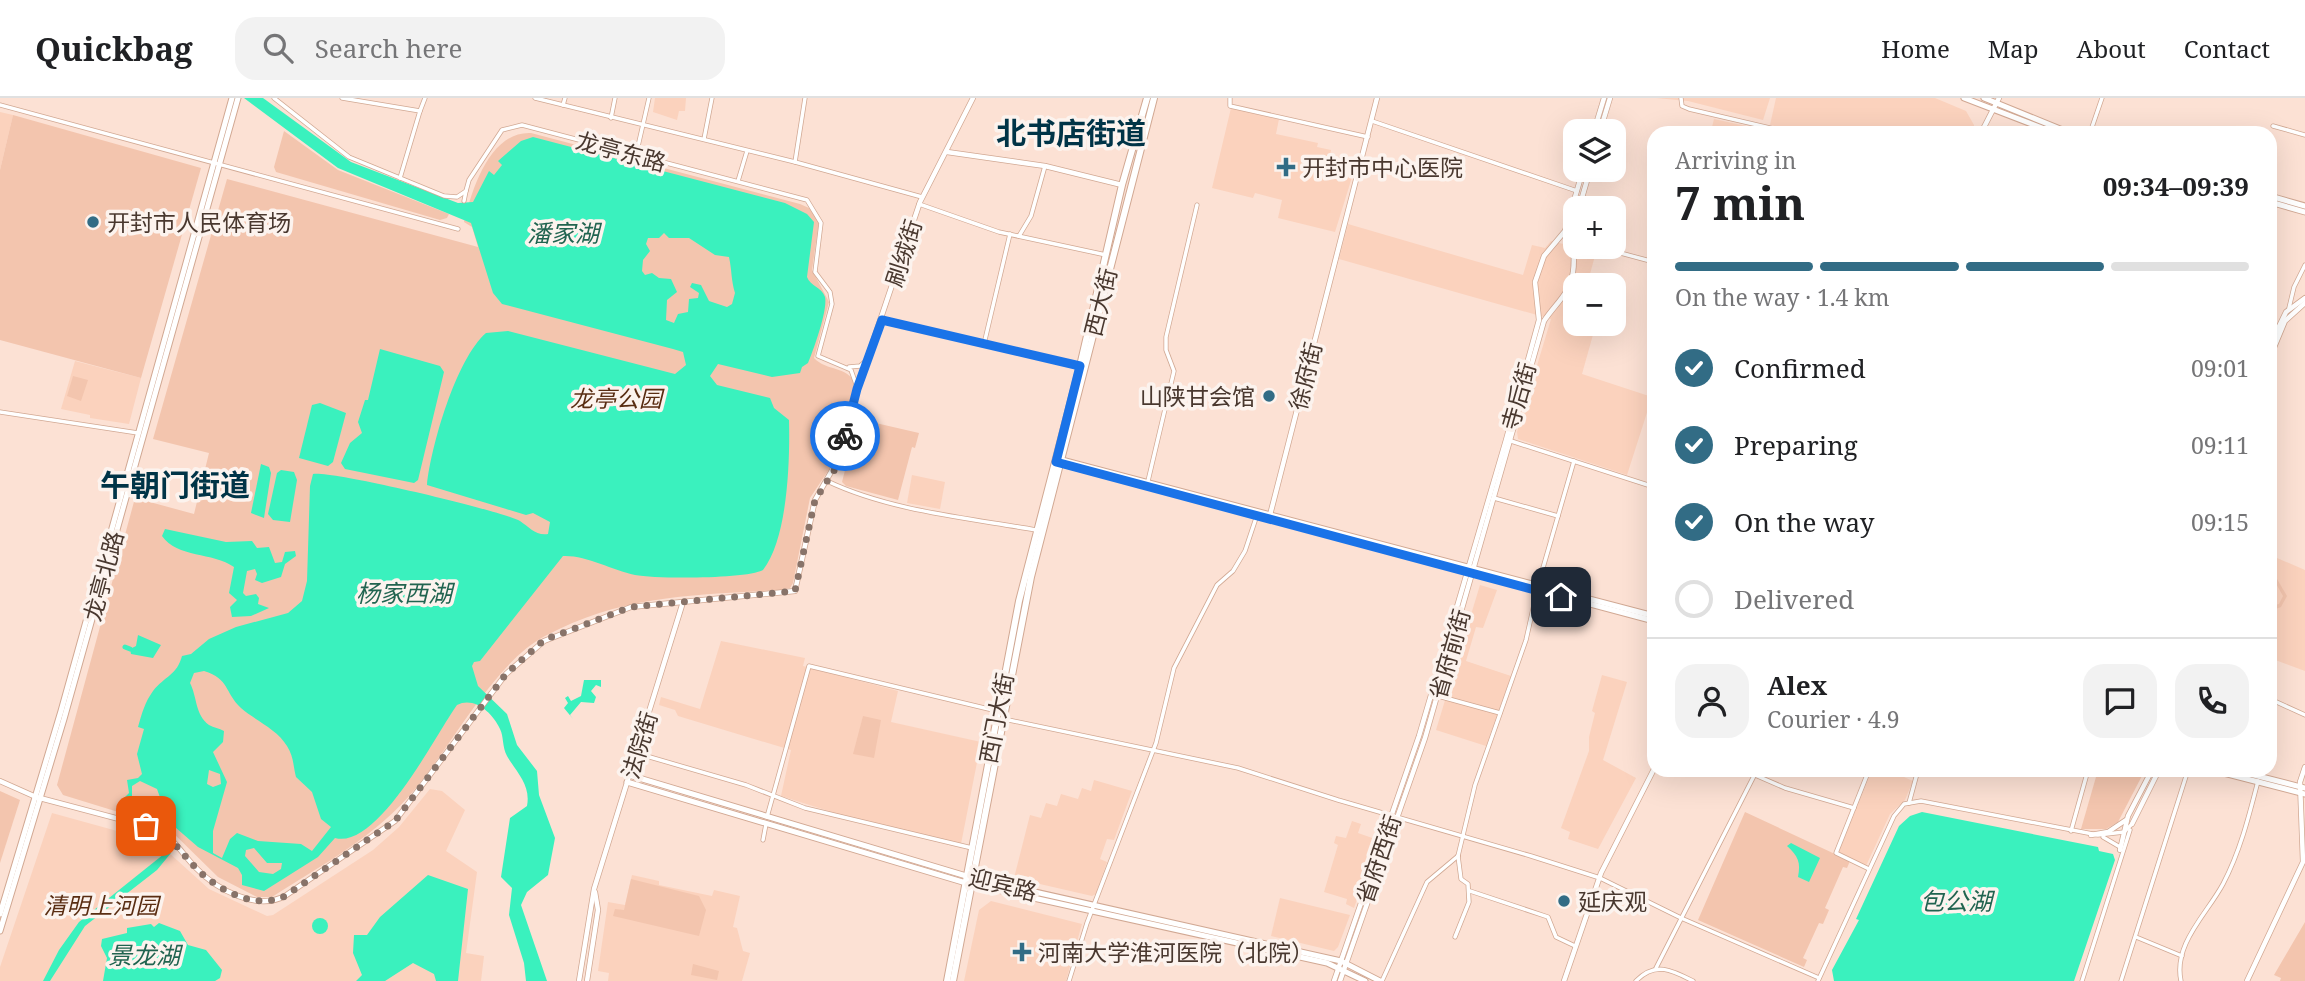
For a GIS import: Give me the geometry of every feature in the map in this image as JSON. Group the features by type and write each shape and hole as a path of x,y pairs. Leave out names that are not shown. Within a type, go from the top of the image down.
{"main road":[{"name":"龙亭北路","path":"0,914 39,797 138,433 235,98"},
{"path":"1126,185 1147,98"},
{"path":"1126,185 1154,98"},
{"path":"1964,98 1997,102 2042,126"},
{"path":"1984,98 2054,126"},
{"name":"龙亭北路","path":"0,931 216,164"},
{"name":"西大街","path":"1059,461 1126,185"},
{"name":"西大街","path":"1059,461 1126,185"},
{"path":"2277,198 2305,206"},
{"path":"2277,204 2305,212"},
{"path":"1059,461 1147,481 1470,572"},
{"path":"1059,461 1647,617"},
{"name":"西门大街","path":"953,981 972,848 997,712 1037,530 1059,461"},
{"name":"西门大街","path":"947,981 1031,577 1059,461"},
{"path":"2241,777 2304,790"},
{"path":"2258,777 2304,790"},
{"name":"迎宾路","path":"628,779 969,880 1343,965 1381,981"},
{"name":"迎宾路","path":"1343,965 1365,981"}],"street":[{"path":"274,98 343,153 444,196 457,197 466,191"},
{"path":"342,98 420,111"},
{"path":"400,178 425,98"},
{"path":"535,98 795,162 922,197"},
{"path":"563,105 565,98"},
{"path":"611,118 615,98"},
{"path":"636,155 649,98"},
{"path":"704,139 712,98"},
{"path":"795,162 805,98"},
{"name":"刷绒街","path":"683,602 795,591 815,500 839,458 857,389 919,204 973,98"},
{"path":"1230,98 1230,106 1368,137"},
{"name":"徐府街","path":"1270,515 1377,98"},
{"path":"1598,119 1604,98"},
{"path":"1604,119 1610,98"},
{"path":"1681,98 1682,106 1758,126"},
{"path":"2092,126 2102,98"},
{"path":"1985,126 1997,102"},
{"path":"0,105 458,229"},
{"path":"1372,121 1577,191 1580,182"},
{"name":"龙亭东路","path":"464,201 469,180 498,135 514,126 522,125 803,198 814,208 821,223 815,272 830,292 832,304 818,356 846,367"},
{"path":"2277,127 2305,135"},
{"path":"738,181 747,151"},
{"path":"947,152 1045,166 1126,185"},
{"path":"1019,236 1031,216 1045,166"},
{"name":"寺后街","path":"1470,572 1494,498 1539,320 1535,282 1544,256 1561,239 1567,226 1577,191"},
{"path":"919,204 1010,234 1107,255"},
{"path":"1147,481 1174,375 1166,337 1197,205"},
{"path":"984,344 1010,234"},
{"path":"1626,254 1647,260"},
{"name":"寺后街","path":"1470,572 1544,321 1562,300 1571,280 1573,259"},
{"path":"2277,331 2305,265"},
{"path":"2289,308 2305,300"},
{"path":"2277,340 2285,321 2305,300"},
{"path":"882,320 1080,366"},
{"path":"846,367 860,366 868,359"},
{"path":"846,367 855,374 857,389"},
{"path":"0,412 138,433"},
{"path":"1508,441 1647,485"},
{"path":"1574,461 1525,640 1475,785 1458,856 1461,879 1470,891 1548,917 1556,937 1575,946"},
{"path":"827,481 857,493 899,504 1037,530"},
{"path":"1494,498 1558,516"},
{"path":"1069,981 1093,909 1154,750 1174,668 1217,585 1233,572 1247,547 1256,515"},
{"name":"省府前街","path":"1422,737 1437,696 1470,572"},
{"name":"省府前街","path":"1422,737 1470,572"},
{"path":"0,781 39,797 157,830 170,838 211,881 250,900 269,903 285,896 395,821 492,692 524,655 554,636 623,609 683,602"},
{"name":"法院街","path":"579,981 594,888 683,602"},
{"path":"763,839 808,666 997,712"},
{"path":"1437,696 1500,714"},
{"path":"2277,702 2305,715"},
{"path":"1002,719 1270,777 1396,818 1600,878 1681,918 1818,979 1894,816 1899,808 1909,803 1921,801 2096,835 2124,832 2133,824"},
{"name":"省府西街","path":"1340,981 1343,965 1422,737"},
{"path":"636,753 846,820 972,848"},
{"path":"2246,981 2303,862 2304,790 2301,775 2305,767"},
{"path":"1563,981 1600,878 1650,777"},
{"path":"1636,981 1656,968 1753,777"},
{"path":"1765,777 1785,788 1854,808"},
{"path":"1866,777 1836,853 1869,869"},
{"path":"1909,803 1916,777"},
{"path":"2071,831 2086,777"},
{"path":"2096,835 2121,825 2148,777"},
{"path":"2122,846 2156,777"},
{"path":"2121,981 2187,777"},
{"path":"2181,981 2179,964 2182,956 2196,924 2224,884 2244,833 2258,781"},
{"path":"2082,981 2120,860 2128,816"},
{"path":"2096,835 2122,846"},
{"path":"2106,835 2122,846"},
{"path":"1381,981 1427,882 1458,856"},
{"name":"法院街","path":"587,981 598,910 594,888"},
{"path":"1455,937 1469,902 1470,891"},
{"path":"2136,937 2182,956"},
{"name":"省府西街","path":"1334,981 1343,965"},
{"path":"1656,968 1668,968 1693,981"}],"shaded area":[{"path":"655,98 686,98 685,111 679,111 677,120 653,112"},
{"path":"1656,98 1770,98 1763,120 1688,101"},
{"path":"1776,98 1935,98 1966,111 1974,126 1774,126 1770,125"},
{"name":"开封市中心医院","path":"1231,108 1279,119 1276,134 1318,143 1317,147 1331,150 1330,155 1357,161 1335,232 1278,218 1282,200 1255,193 1253,198 1212,188"},
{"path":"0,112 13,115 0,170"},
{"path":"1714,119 1746,126 1712,126"},
{"path":"1348,224 1523,275 1532,245 1545,248 1551,241 1563,244 1563,259 1594,259 1590,273 1563,273 1563,336 1593,336 1582,374 1647,395 1647,413 1627,475 1518,439 1517,432 1551,319 1339,259"},
{"path":"75,361 141,378 129,424 90,418 90,415 61,409"},
{"path":"912,475 945,482 940,509 907,503"},
{"path":"2277,558 2305,570 2305,671 2277,661"},
{"path":"1480,585 1497,590 1483,628 1476,627 1466,661 1511,676 1486,746 1436,730"},
{"path":"721,641 805,658 803,666 898,691 891,722 981,742 961,844 844,816 781,796 791,750 678,716 675,710 659,705 661,697 700,709"},
{"path":"1602,675 1627,682 1603,760 1636,778 1598,849 1568,839 1570,832 1561,828 1589,751 1589,737 1595,713 1592,711"},
{"path":"1869,777 1904,777 1913,781 1905,800 1890,814 1865,868 1837,856"},
{"path":"1094,780 1132,791 1114,840 1107,839 1100,859 1107,862 1096,894 1092,896 1014,878 1030,815 1041,818 1046,803 1057,806 1061,794 1078,799 1082,788 1091,791"},
{"name":"清明上河园","path":"430,789 442,791 465,810 446,851 477,872 466,953 484,956 481,981 0,981 0,967 52,813 157,842 209,889 267,916 273,915 373,850 399,827"},
{"path":"1352,821 1361,824 1358,833 1378,840 1354,908 1346,904 1347,899 1324,892 1338,845 1334,843 1336,836 1346,838"},
{"path":"632,875 659,881 659,885 712,896 714,890 740,896 733,927 737,928 743,951 750,953 742,981 608,981 609,973 598,971 608,902 625,905"},
{"path":"1280,898 1350,915 1338,947 1334,951 1271,936"},
{"name":"河南大学淮河医院（北院）","path":"991,901 1082,924 1066,981 964,981 979,910"}],"green space":[{"name":"开封市人民体育场","path":"13,115 201,168 141,378 0,340 0,170"},
{"path":"284,131 338,170 449,214 447,218 440,220 276,172 274,167"},
{"name":"龙亭公园","path":"531,133 800,204 809,208 819,221 812,270 829,302 814,358 847,374 855,383 832,465 810,498 793,583 790,588 781,590 689,596 632,604 574,622 545,636 527,648 492,684 415,789 384,821 348,848 272,897 257,897 218,877 167,827 63,795 57,785 135,498 194,514 209,453 153,439 227,179 478,247 472,227 464,222 478,179 485,164 504,141"},
{"path":"73,376 88,380 81,401 67,396"},
{"path":"867,421 919,433 915,448 912,447 898,500 846,486 842,482 855,431"},
{"path":"2277,579 2287,596 2281,607 2277,608 2283,596 2277,585"},
{"path":"863,716 881,720 874,758 853,754"},
{"path":"2096,777 2141,777 2118,822 2106,829 2081,829"},
{"path":"0,791 20,800 0,863"},
{"path":"1745,812 1850,861 1847,868 1843,867 1825,908 1829,910 1823,924 1819,923 1803,958 1807,960 1804,967 1698,920"},
{"path":"631,879 699,896 706,910 699,936 613,916 615,909 624,910"},
{"path":"2305,922 2305,981 2280,981 2281,978 2274,975"},
{"path":"693,964 719,971 717,980 691,975"}],"water":[{"name":"龙亭公园","path":"244,98 263,98 351,162 458,203 473,202 489,171 494,175 502,165 498,161 521,141 533,137 785,203 807,214 814,222 807,277 823,294 825,303 820,330 808,363 802,367 800,373 772,377 718,364 710,376 717,385 770,398 774,408 789,420 786,498 778,539 763,570 721,577 646,576 626,573 590,560 563,556 480,661 474,662 472,666 478,686 507,714 517,745 537,771 539,795 555,838 548,875 527,892 521,905 547,981 526,981 524,963 509,915 512,888 501,877 510,818 527,806 527,792 505,753 497,723 488,712 476,704 457,705 404,787 369,826 352,837 335,838 318,857 264,891 242,885 242,875 238,868 198,847 168,821 133,813 124,798 129,793 127,780 138,778 142,774 137,754 144,729 138,727 144,708 153,691 174,671 182,656 191,654 209,639 236,627 288,613 302,601 307,581 310,486 313,474 381,484 452,501 507,516 536,532 548,534 550,522 533,513 526,515 427,485 434,448 455,382 475,345 486,333 508,331 675,374 686,365 683,352 502,304 493,293 471,223 338,168","holes":["664,233 669,238 689,238 715,255 729,257 735,293 732,304 727,307 709,301 701,285 692,283 690,287 699,293 698,298 689,299 688,312 678,314 674,323 666,320 667,300 677,292 671,279 659,278 652,273 645,275 642,271 643,260 650,251 646,244 648,238 659,238","204,671 218,678 241,708 272,730 287,746 296,777 312,792 321,819 331,827 312,851 301,844 258,841 237,833 230,839 222,858 213,853 213,831 227,782 213,752 223,742 224,731 209,725 201,716 190,683 194,673","209,770 220,774 221,784 213,787 207,784","140,781 157,789 162,803 158,812 142,810 132,797 132,786","254,848 267,863 282,863 281,869 273,874 259,872 245,856 246,850"]},
{"path":"380,349 440,366 444,372 418,480 414,483 345,469 341,463 350,443 362,433 358,422 365,400 368,400"},
{"path":"320,403 346,413 333,462 328,466 299,458 312,405"},
{"path":"261,464 269,467 271,473 264,518 251,513"},
{"path":"281,470 294,472 297,480 290,522 273,520 268,514 277,473"},
{"path":"165,529 226,542 252,541 257,548 269,547 275,563 282,562 285,552 295,551 296,556 285,564 281,577 262,583 255,580 255,569 247,571 243,593 246,596 256,594 259,598 258,604 269,608 251,616 232,617 230,607 237,600 229,593 234,567 177,548 162,536"},
{"path":"138,635 161,645 153,658 131,654 130,649 136,646"},
{"path":"584,680 601,680 601,687 596,685 591,691 596,697 594,703 581,702 570,715 573,719 564,708 568,703 565,698 568,696 571,701 581,696"},
{"name":"包公湖","path":"1922,812 2098,847 2099,851 2113,854 2115,860 2074,981 1834,981 1832,970 1859,920 1856,919 1899,826 1910,816"},
{"path":"1791,843 1820,858 1809,882 1798,877 1798,860 1787,846"},
{"path":"171,853 157,870 85,926 50,981 43,981 59,950 79,922 164,854"},
{"path":"428,875 468,889 458,981 436,981 434,974 413,963 385,981 356,981 362,975 353,953 354,935 367,935 380,917"},
{"path":"320,918 326,920 326,932 320,934 314,932 312,926 314,920"},
{"name":"景龙湖","path":"159,923 180,931 188,945 206,950 222,970 220,978 215,981 103,981 107,958 101,946 102,939 127,933 127,928 151,924 154,927"}],"waterway":[{"path":"125,647 130,649"}],"way so far":[{"path":"146,826 170,838 198,870 216,884 250,900 265,903 277,901 395,821 506,674 524,655 544,640 611,612 631,607 795,591 799,584 815,500 835,469 845,436"}],"place":[{"name":"开封市中心医院","path":"1286,167"},
{"name":"开封市人民体育场","path":"93,222"},
{"name":"山陕甘会馆","path":"1269,396"},
{"name":"延庆观","path":"1564,901"},
{"name":"河南大学淮河医院（北院）","path":"1022,952"}],"district":[{"name":"北书店街道","path":"1071,132"},
{"name":"午朝门街道","path":"175,484"}],"route":[{"path":"845,436 857,389 882,320 1080,366 1056,462 1466,574 1561,597"}],"water label":[{"name":"潘家湖","path":"563,232"},
{"name":"杨家西湖","path":"404,592"}]}
